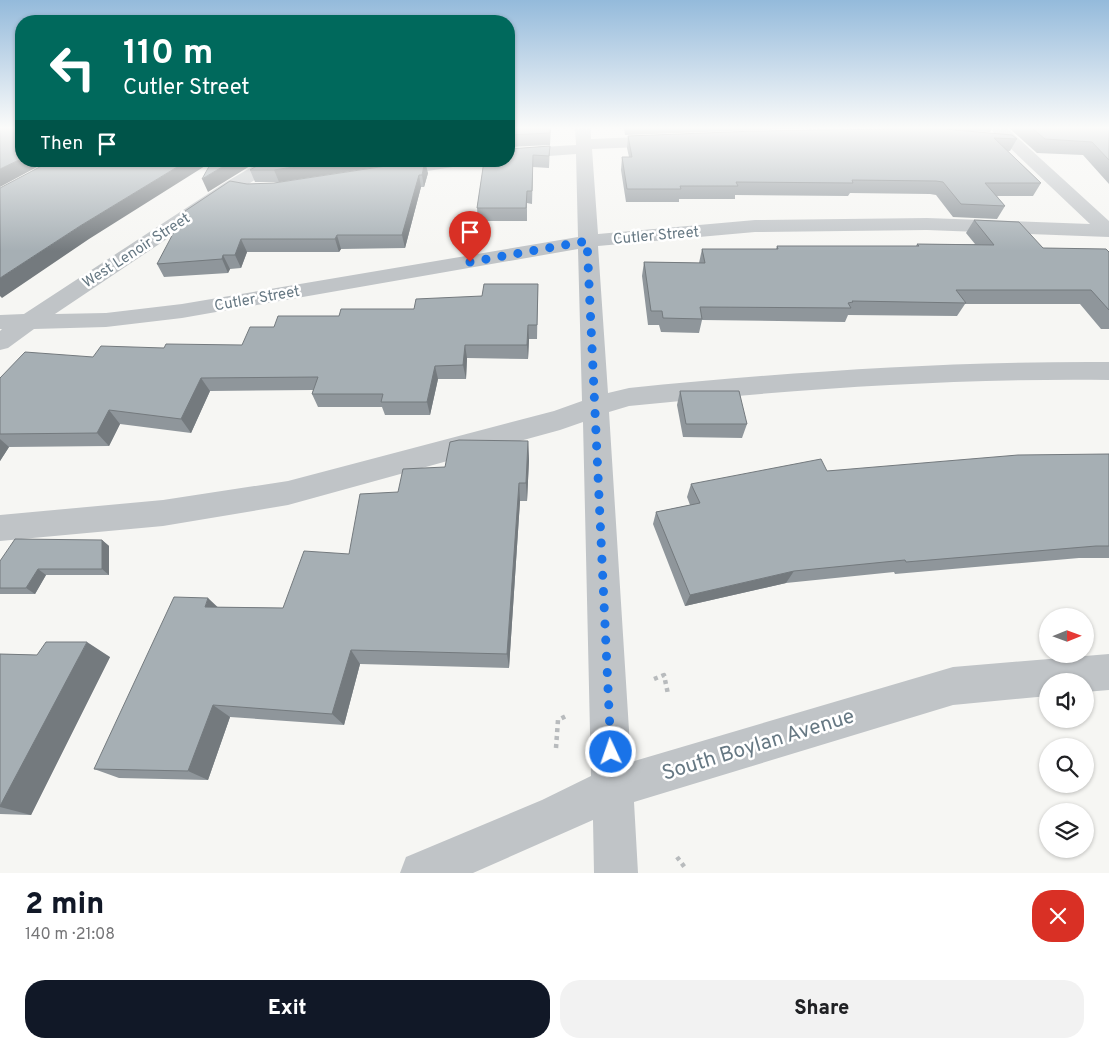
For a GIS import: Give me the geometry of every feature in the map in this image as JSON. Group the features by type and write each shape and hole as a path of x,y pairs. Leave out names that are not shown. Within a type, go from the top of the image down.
{"street":[{"name":"West Lenoir Street","path":"0,342 27,322 261,169"},
{"path":"372,174 407,169"},
{"path":"585,169 616,873"},
{"path":"1036,169 1109,231"},
{"path":"232,186 257,190"},
{"name":"Cutler Street","path":"0,322 106,320 182,310 587,241 755,226 927,224 1109,231"},
{"path":"0,528 163,513 288,493 560,420 594,406 629,397 945,372 1051,369 1109,371"},
{"name":"South Boylan Avenue","path":"422,873 557,815 612,788 953,686 1109,672"}],"path":[{"path":"654,679 664,675 668,694"},
{"path":"556,748 558,720"},
{"path":"677,857 686,869"}],"building":[{"path":"36,169 174,169 80,226 0,278 0,188"},
{"path":"208,169 219,169 202,179"},
{"path":"252,169 282,169 274,170 250,170"},
{"path":"368,169 423,169 422,175 419,175 402,235 337,235 335,239 241,239 235,255 223,255 222,259 157,264 185,211 230,181 247,184 274,183"},
{"path":"483,169 533,169 532,191 527,191 526,208 477,208"},
{"path":"624,169 1026,169 1041,183 985,183 1005,206 961,204 943,182 936,181 852,180 853,183 736,182 738,186 680,186 681,189 627,189"},
{"path":"974,220 1019,222 1043,248 1106,249 1109,252 1109,310 1091,290 956,290 966,303 852,301 848,303 851,308 700,307 702,319 663,318 662,311 651,311 644,262 705,263 702,249 778,249 777,246 919,246 917,244 994,245"},
{"path":"484,284 538,284 537,325 528,325 527,345 465,345 463,365 435,366 427,402 381,402 383,394 312,394 318,377 201,378 181,419 109,410 97,433 0,434 0,378 25,352 93,357 101,346 164,348 166,344 242,345 250,327 274,327 278,316 339,316 341,309 414,309 416,299 482,296"},
{"path":"680,391 739,391 747,424 686,424"},
{"path":"459,440 528,441 526,483 519,483 507,654 351,650 332,714 213,705 188,771 94,769 174,597 208,598 205,607 283,608 304,551 349,554 360,494 398,492 403,469 445,467 450,442"},
{"path":"1109,454 1109,546 906,562 905,560 794,571 690,595 656,512 700,503 691,484 821,459 827,471 1018,455"},
{"path":"15,539 102,540 102,569 38,569 26,588 0,588 0,561"},
{"path":"46,642 87,642 0,806 0,654 37,655"}],"route":[{"path":"470,262 587,241 611,752"}]}
